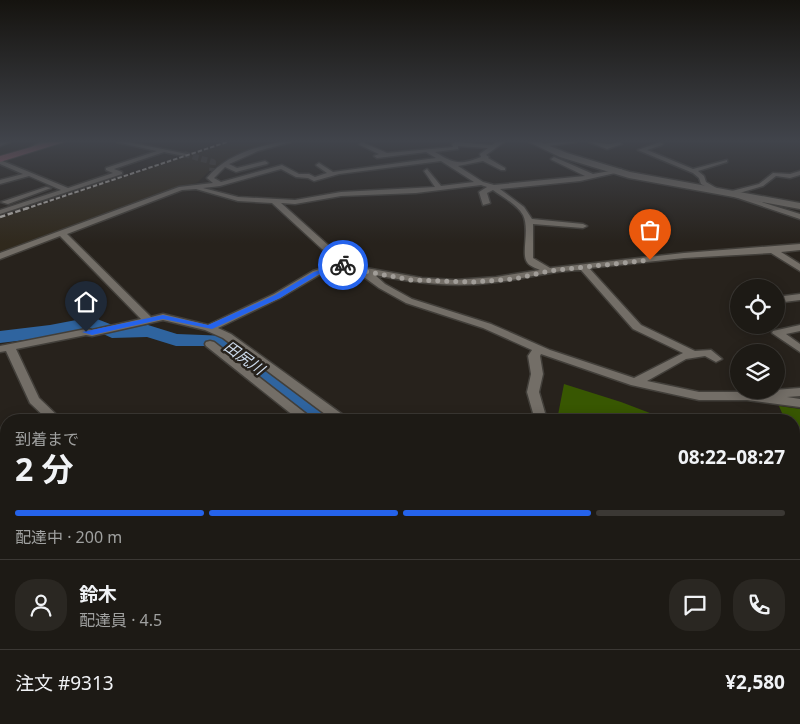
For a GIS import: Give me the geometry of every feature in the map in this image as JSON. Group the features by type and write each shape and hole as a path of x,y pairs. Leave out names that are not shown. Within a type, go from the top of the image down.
{"main road":[{"path":"644,176 800,206"}],"street":[{"path":"0,182 23,176"},
{"path":"34,176 68,190"},
{"path":"0,212 111,176"},
{"path":"196,186 207,176"},
{"path":"212,176 210,178 220,184"},
{"path":"0,256 181,188 220,184 250,176"},
{"path":"298,176 309,176 314,179 344,176"},
{"path":"430,176 438,188"},
{"path":"471,176 493,187 522,208 530,221 529,258 531,262 549,271"},
{"path":"486,203 483,192 493,187 598,176"},
{"path":"700,176 704,183 724,192 800,217"},
{"path":"724,192 761,185 773,176"},
{"path":"337,177 341,194"},
{"path":"771,178 794,183"},
{"path":"196,186 238,199 275,202 306,201 341,194 438,188 481,182"},
{"path":"4,202 57,185"},
{"path":"275,202 324,247 351,262 382,286 409,301 487,326 538,349 635,382 699,396 730,396"},
{"path":"530,221 583,226"},
{"path":"62,233 147,319"},
{"path":"364,271 411,280 442,282 514,279 549,271 721,252 774,251 800,247"},
{"path":"774,251 800,268"},
{"path":"209,328 277,296 316,273 351,262"},
{"path":"584,268 636,327 680,346 693,354"},
{"path":"785,299 800,298"},
{"path":"49,414 34,400 5,348 86,332 92,333 147,319 163,317 209,328 227,336 334,414"},
{"path":"800,328 777,333 800,349"},
{"path":"210,344 300,414"},
{"path":"538,349 534,356 536,374 533,392 539,414"},
{"path":"635,382 683,356 708,352 716,359"},
{"path":"785,393 800,392"},
{"path":"770,399 800,403"}],"shaded area":[{"path":"127,176 204,176 198,182 0,254 0,218"}],"green space":[{"path":"564,384 652,414 558,414"},
{"path":"779,406 800,409 800,414 782,414"}],"waterway":[{"name":"田尻川","path":"0,337 50,331 92,322 112,332 148,331 176,340 221,340 319,414"}],"railway":[{"path":"25,209 125,176"},
{"path":"0,217 28,208"}],"way so far":[{"path":"343,265 351,262 364,271 411,280 473,282 514,279 549,271 650,260"}],"route":[{"path":"86,332 92,333 115,326 163,317 178,319 209,328 252,309 316,273 343,265"}]}
